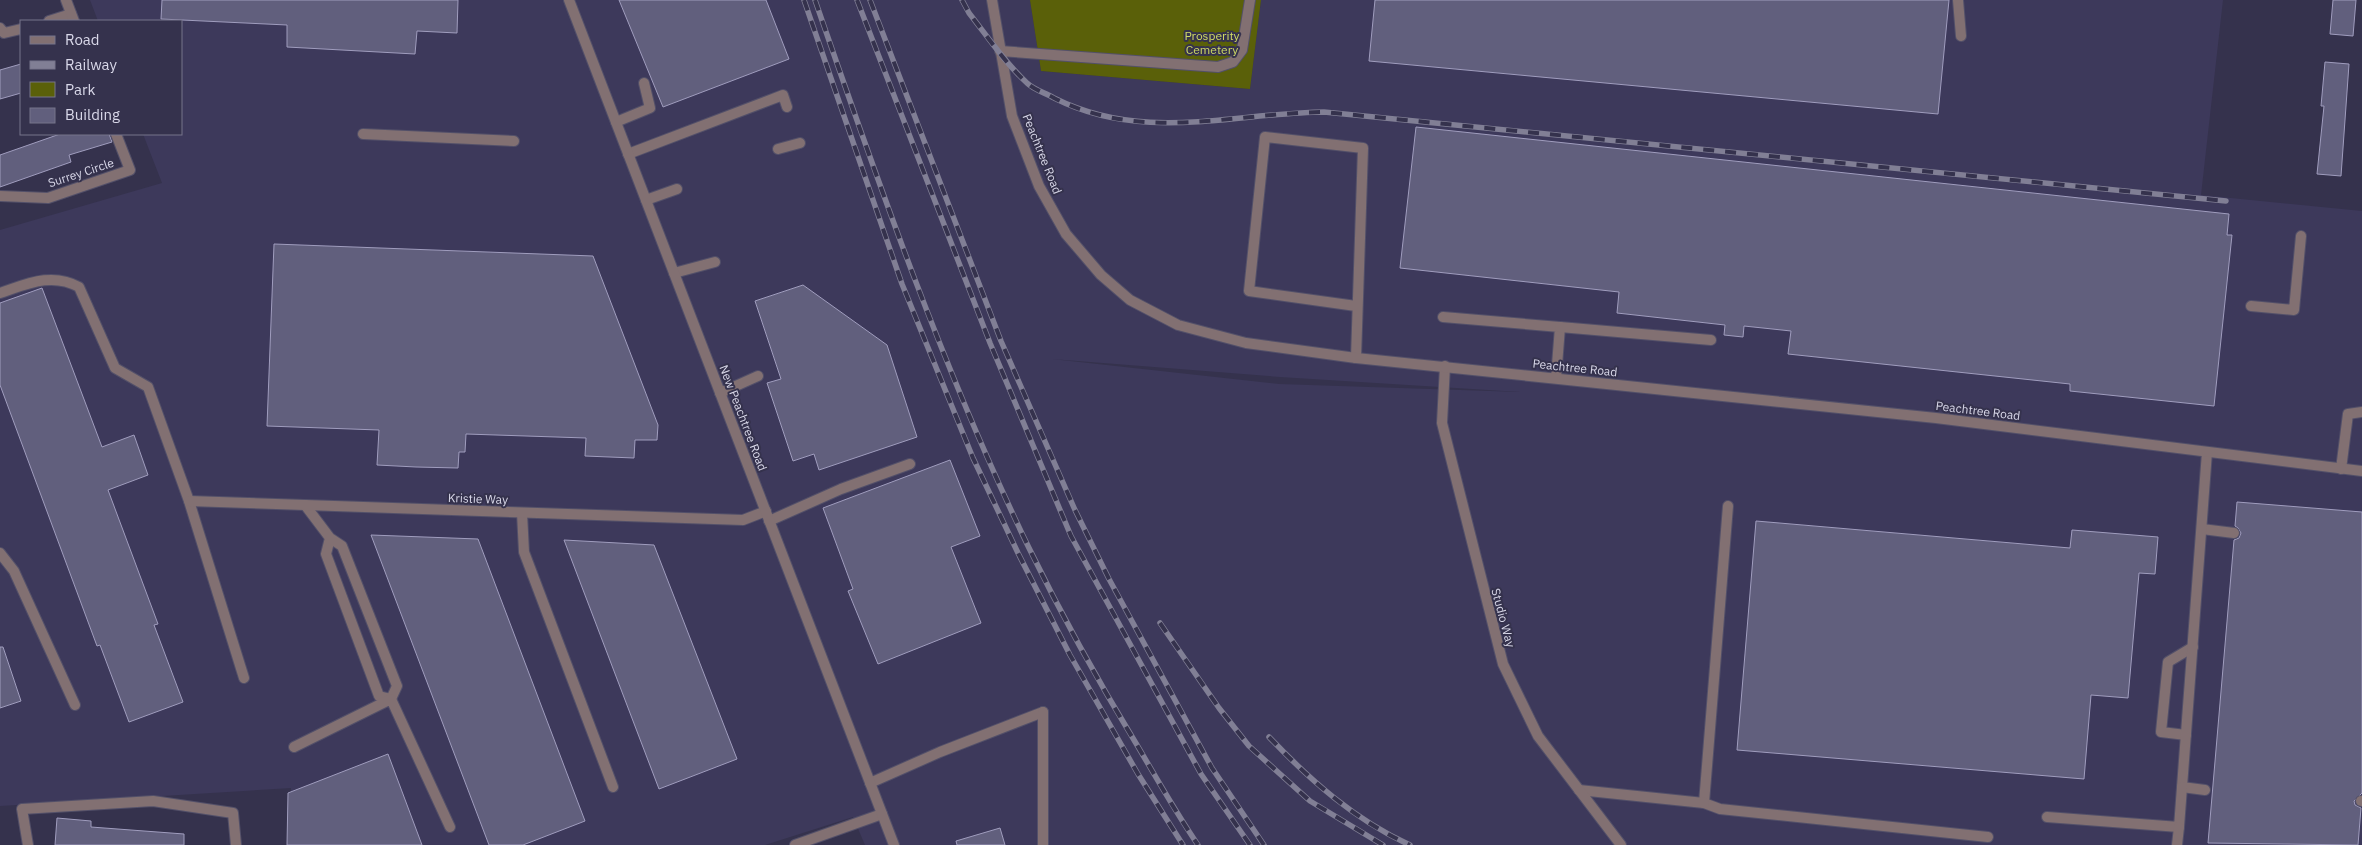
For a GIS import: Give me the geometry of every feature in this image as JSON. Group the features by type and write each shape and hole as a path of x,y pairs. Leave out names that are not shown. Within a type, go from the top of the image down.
{"street":[{"path":"57,20 72,18 66,0"},
{"name":"New Peachtree Road","path":"569,0 894,845"},
{"name":"Peachtree Road","path":"992,0 1012,116 1039,186 1066,234 1101,275 1130,300 1178,325 1246,344 1356,358 1936,418 2362,471"},
{"path":"1000,51 1218,67 1233,62 1242,50 1250,0"},
{"path":"1958,0 1961,36"},
{"path":"0,28 4,33 20,29"},
{"path":"616,122 650,108 644,83"},
{"path":"628,154 783,95 787,107"},
{"path":"364,134 514,141"},
{"name":"Surrey Circle","path":"0,196 48,198 130,170 116,135"},
{"path":"1356,306 1248,291 1265,137 1363,148 1356,306 1356,358"},
{"path":"778,149 800,143"},
{"path":"646,200 676,189"},
{"path":"2251,306 2294,310 2301,236"},
{"path":"674,273 715,262"},
{"path":"0,293 42,279 66,280 79,287 115,368 148,387 189,501 244,678"},
{"path":"1443,317 1711,340"},
{"path":"1556,378 1560,327"},
{"name":"Studio Way","path":"1445,366 1442,423 1503,664 1538,736 1621,845"},
{"path":"720,393 758,376"},
{"path":"2341,469 2348,414 2362,412"},
{"path":"2177,845 2207,452"},
{"name":"Kristie Way","path":"189,501 743,520 767,516 910,464"},
{"path":"294,747 391,699 397,686 342,546 330,538 305,505"},
{"path":"1704,802 1728,506"},
{"path":"522,513 524,552 613,788"},
{"path":"2202,529 2234,533"},
{"path":"330,538 326,554 379,696 391,699"},
{"path":"0,553 14,571 75,705"},
{"path":"2186,735 2161,732 2168,662 2193,647"},
{"path":"391,699 450,827"},
{"path":"870,783 940,752 1044,712 1043,845"},
{"path":"2182,787 2205,790"},
{"path":"1578,790 1704,802 1720,809 1988,837"},
{"path":"28,845 22,809 153,801 233,813 236,845"},
{"path":"795,845 882,814"},
{"path":"2047,817 2178,827"}],"shaded area":[{"path":"90,0 1030,0 1041,71 1250,89 1261,0 2223,0 2201,195 2362,211 2362,845 865,845 853,817 765,845 289,845 291,788 0,806 0,230 162,183 143,135 182,135 182,20 98,20","holes":["1052,359 1280,377 1520,392 1279,384"]}],"green space":[{"name":"Prosperity Cemetery","path":"1030,0 1261,0 1250,89 1041,71"}],"building":[{"path":"162,0 458,0 457,33 417,31 415,54 287,47 287,25 161,19"},
{"path":"619,0 766,0 789,59 663,107"},
{"path":"1375,0 1949,0 1938,114 1369,61"},
{"path":"2333,0 2356,0 2353,36 2330,34"},
{"path":"2325,62 2349,64 2341,176 2317,174 2324,106 2321,106"},
{"path":"20,64 20,93 0,99 0,70"},
{"path":"1416,127 2229,214 2227,235 2232,235 2214,406 2070,391 2070,384 1788,354 1791,331 1744,326 1743,337 1724,335 1725,325 1617,313 1619,292 1400,268"},
{"path":"57,135 109,135 112,142 69,155 71,162 0,187 0,155"},
{"path":"274,244 593,256 658,425 657,440 635,440 634,458 585,456 586,438 466,434 465,452 459,452 458,468 416,467 377,465 379,430 267,426"},
{"path":"803,285 887,345 917,437 819,470 814,454 793,461 767,383 781,379 755,301"},
{"path":"42,288 102,447 134,435 148,475 108,490 158,624 154,625 183,702 129,722 100,645 97,646 0,385 0,303"},
{"path":"950,460 980,536 951,547 981,623 878,664 848,591 853,589 823,508"},
{"path":"2237,502 2362,512 2362,793 2354,801 2355,805 2361,808 2358,845 2208,843 2234,540 2239,538 2241,533 2235,526"},
{"path":"1756,521 2070,548 2072,530 2158,537 2155,574 2139,573 2128,698 2091,695 2084,779 1737,750"},
{"path":"371,535 478,539 585,821 523,845 489,845"},
{"path":"564,540 654,545 737,759 659,789"},
{"path":"0,647 3,647 21,701 0,708"},
{"path":"388,754 422,845 287,845 288,793"},
{"path":"57,818 91,821 91,827 184,834 184,845 55,845"},
{"path":"1000,828 1005,845 957,845 956,841"}],"railway":[{"path":"804,0 902,284 973,458 1018,553 1070,655 1138,774 1183,845"},
{"path":"815,0 863,139 914,277 998,482 1029,548 1081,648 1108,697 1198,845"},
{"path":"857,0 990,343 1071,536 1201,774 1250,845"},
{"path":"870,0 1001,341 1075,510 1109,579 1212,768 1264,845"},
{"path":"962,0 969,13 996,49 1030,85 1054,98 1088,112 1121,119 1154,122 1188,122 1324,112 2226,201"},
{"path":"1160,623 1219,708 1249,746 1310,801 1383,845"},
{"path":"1269,737 1301,769 1335,798 1371,824 1410,845"}]}
